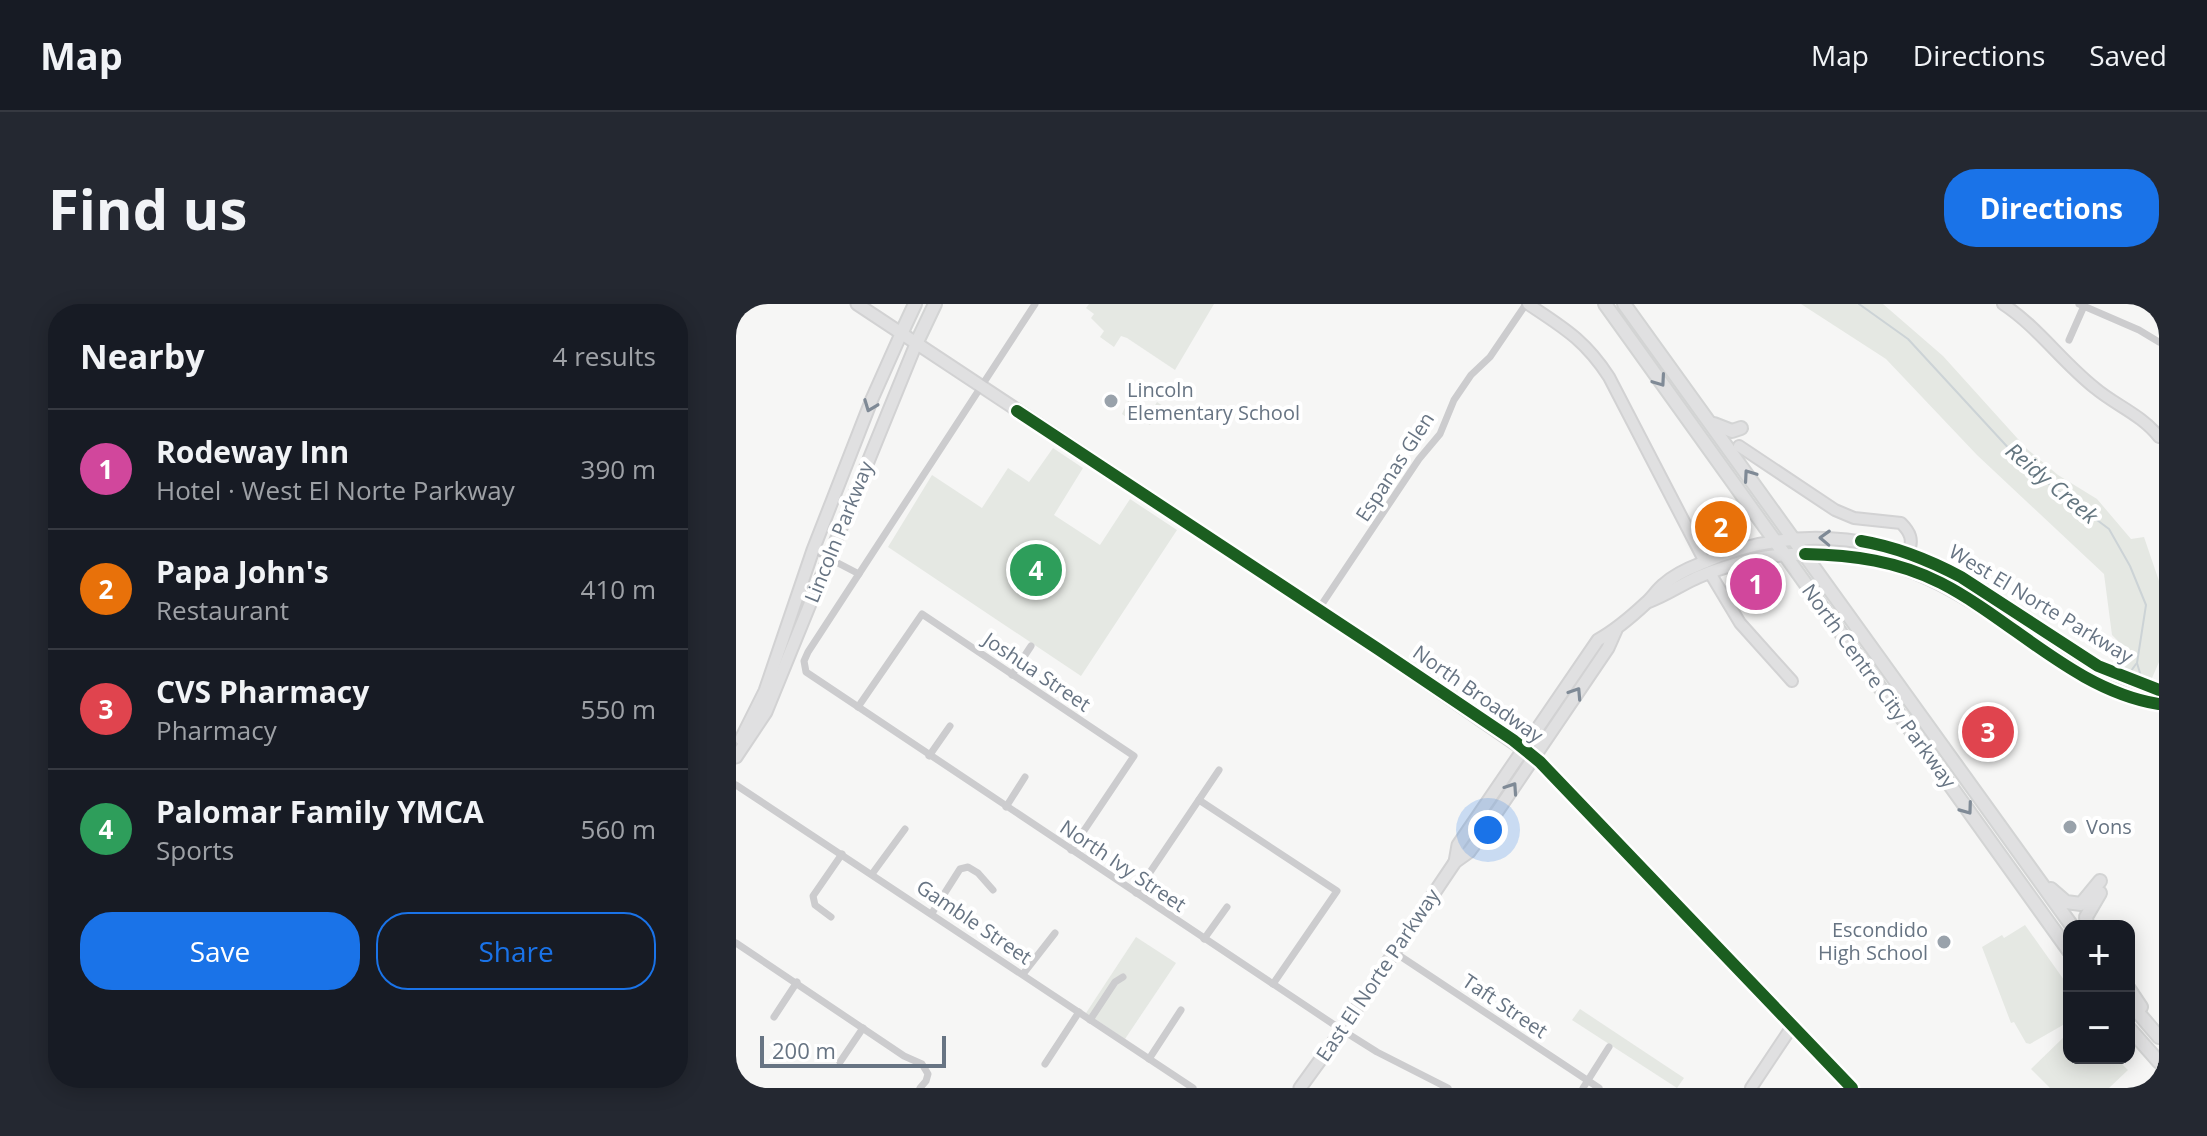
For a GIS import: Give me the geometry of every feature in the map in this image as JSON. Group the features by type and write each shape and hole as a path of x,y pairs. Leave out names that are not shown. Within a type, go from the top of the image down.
{"highway":[{"name":"Lincoln Parkway","path":"901,334 915,304"},
{"name":"Lincoln Parkway","path":"916,344 935,304"},
{"name":"North Centre City Parkway","path":"1605,304 2063,943"},
{"name":"North Centre City Parkway","path":"1624,304 1718,426 1794,539 2068,920"},
{"path":"1718,426 1732,431 1741,428"},
{"path":"1718,426 1739,446"},
{"path":"2036,876 2066,902 2073,904 2085,901 2103,883 2089,909 2088,920"},
{"path":"2131,992 2155,1032"},
{"path":"2135,1009 2155,1032"},
{"path":"2135,1035 2159,1062"}],"main road":[{"name":"North Broadway","path":"857,304 1534,757"},
{"name":"Lincoln Parkway","path":"737,750 765,691 813,550 901,334"},
{"name":"Lincoln Parkway","path":"737,750 766,712 916,344"},
{"name":"West El Norte Parkway","path":"1523,748 1598,640 1616,630 1663,585 1775,541 1794,539 1856,540 1908,553 1961,577 2098,666 2159,690"},
{"name":"West El Norte Parkway","path":"1707,567 1784,554 1805,554 1866,558 1922,574 1955,591 2088,678 2129,696 2159,704"},
{"name":"West El Norte Parkway","path":"1534,757 1608,648 1616,630"},
{"path":"736,729 737,750"},
{"name":"East El Norte Parkway","path":"1455,862 1458,845 1523,748"},
{"name":"East El Norte Parkway","path":"1300,1088 1455,862 1469,852 1534,757"}],"street":[{"path":"813,550 859,574 1035,304"},
{"path":"1527,304 1578,337 1596,356 1707,567 1740,623 1792,681"},
{"name":"Espanas Glen","path":"1318,610 1419,459 1440,434 1454,400 1471,375 1490,357 1527,304"},
{"path":"2003,304 2032,326 2098,391 2140,419 2159,437"},
{"path":"2069,340 2082,305 2159,342"},
{"path":"1739,446 1835,510 1854,518 1901,523 1909,532 1912,545 1908,553"},
{"name":"North Ivy Street","path":"859,574 808,652 804,661 806,672 1342,1030 1377,1052 1448,1088"},
{"name":"Joshua Street","path":"858,707 922,614 1134,756 1071,850"},
{"path":"1012,675 1031,646"},
{"path":"929,756 950,726"},
{"name":"North Broadway","path":"1534,757 1852,1088"},
{"path":"1136,893 1219,770"},
{"path":"1006,807 1025,777"},
{"name":"Gamble Street","path":"736,785 1193,1088"},
{"path":"1199,800 1337,891 1273,984"},
{"path":"872,874 905,829"},
{"path":"831,917 815,905 813,896 842,854"},
{"path":"932,913 960,869 968,867 978,873 993,890"},
{"path":"1204,939 1227,907"},
{"path":"1023,974 1055,933"},
{"path":"736,943 904,1056 922,1064 928,1074 920,1088"},
{"name":"Taft Street","path":"1394,952 1585,1084 1599,1088"},
{"path":"1090,1020 1115,982 1123,977"},
{"path":"774,1017 797,982"},
{"path":"1149,1059 1181,1010"},
{"path":"1045,1064 1079,1012"},
{"path":"1751,1088 1793,1025"},
{"path":"840,1062 863,1028"},
{"path":"1585,1084 1609,1047"}],"shaded area":[{"path":"1089,304 1214,304 1175,370 1127,338 1121,336 1114,347 1100,337 1104,331 1091,318 1094,314 1086,308"},
{"path":"1801,304 1883,304 1943,356 2027,449 2058,475 2097,499 2131,539 2144,537 2159,581 2159,662 2152,678 2121,668 2124,647 2112,635 2104,574 1977,455 1886,359"},
{"path":"1128,401 1141,410 1136,424 1122,414"},
{"path":"1157,402 1163,406 1150,425 1140,419 1147,410 1151,412"},
{"path":"1053,448 1083,468 1054,515 1100,545 1130,499 1177,530 1081,676 888,547 932,475 982,508 1008,468 1029,482"},
{"path":"2025,925 2063,979 2063,1025 2030,1044 2026,1043 2014,1022 2011,1023 1982,947 2002,935 2004,938"},
{"path":"1136,937 1176,963 1125,1039 1086,1013"},
{"path":"1580,1009 1684,1078 1677,1088 1572,1020"},
{"path":"2063,1038 2063,1064 2122,1064 2128,1070 2109,1088 2050,1088 2031,1069"}],"waterway":[{"name":"Reidy Creek","path":"1859,304 1908,339 2025,466 2109,529 2130,566 2146,605 2137,663 2140,673"},
{"name":"Reidy Creek","path":"2131,671 2136,664"}],"cycle path":[{"path":"1017,411 1513,740 1540,762 1852,1088"},
{"path":"1861,541 1900,551 1949,571 2098,666 2159,690"},
{"path":"1805,554 1875,561 1925,575 1968,598 2100,685 2129,697 2159,704"}],"place":[{"name":"Lincoln Elementary School","path":"1111,401"},
{"name":"Papa John's","path":"1721,527"},
{"name":"Palomar Family YMCA","path":"1036,570"},
{"name":"Rodeway Inn","path":"1756,584"},
{"name":"CVS Pharmacy","path":"1988,732"},
{"name":"Vons","path":"2070,827"},
{"name":"Escondido High School","path":"1944,942"}]}
